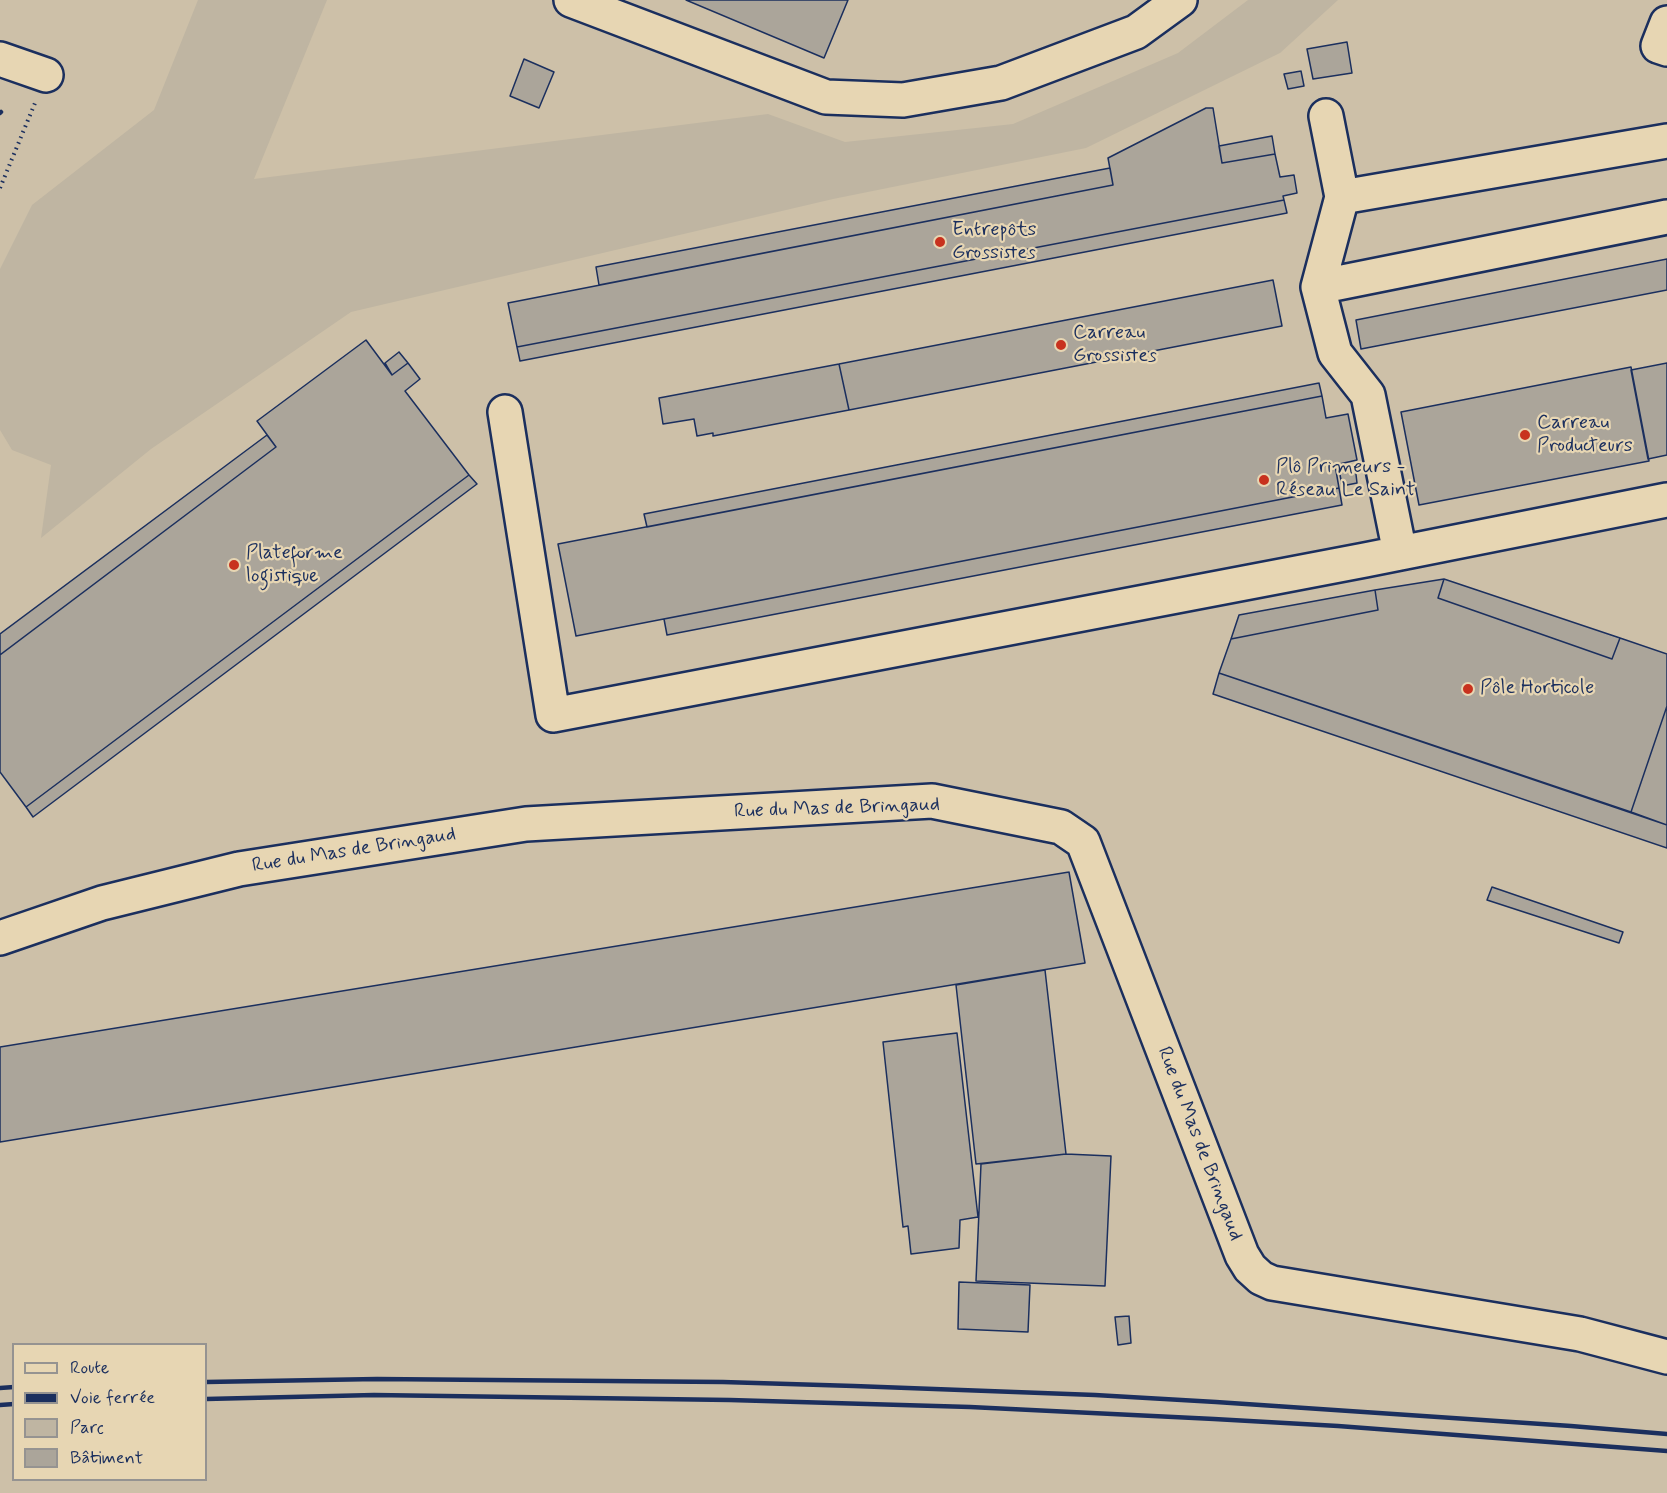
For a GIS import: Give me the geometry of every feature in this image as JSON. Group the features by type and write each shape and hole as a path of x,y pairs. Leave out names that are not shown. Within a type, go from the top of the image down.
{"street":[{"path":"571,0 826,97 903,100 1001,83 1136,32 1179,0"},
{"path":"0,59 46,75"},
{"path":"1326,116 1341,197 1318,287 1335,353 1368,395 1400,553"},
{"path":"1341,197 1667,141"},
{"path":"1318,287 1667,217"},
{"path":"505,412 553,715 1667,500"},
{"name":"Rue du Mas de Bringaud","path":"0,938 102,903 239,869 526,824 932,801 1061,827 1083,842 1242,1255 1250,1268 1261,1278 1272,1283 1580,1334 1667,1357"}],"path":[{"path":"0,188 46,75"}],"shaded area":[{"path":"0,0 1667,0 1667,1493 0,1493"}],"green space":[{"path":"198,0 327,0 254,179 768,114 845,142 1013,124 1178,53 1248,0 1338,0 1280,53 1086,148 833,199 351,312 151,449 41,538 51,465 12,450 0,430 0,269 32,205 154,110"}],"building":[{"path":"686,0 848,0 824,58"},
{"path":"1347,42 1352,73 1313,79 1307,49"},
{"path":"524,59 554,72 539,108 510,96"},
{"path":"1301,71 1304,86 1288,89 1284,74"},
{"name":"Entrepôts Grossistes","path":"1206,108 1213,108 1222,163 1275,154 1280,177 1294,175 1297,193 1283,196 1284,200 517,347 508,303 1113,185 1108,158"},
{"path":"1272,136 1275,154 1222,163 1219,146"},
{"path":"1110,168 1113,185 599,285 596,267"},
{"path":"1284,200 1287,213 520,361 517,347"},
{"path":"1667,259 1667,290 1361,349 1356,320"},
{"name":"Carreau Grossistes","path":"1273,280 1282,326 849,410 839,364"},
{"name":"Plateforme logistique","path":"366,340 392,375 408,363 420,379 405,391 469,475 26,807 0,772 0,655 276,447 257,421"},
{"path":"399,352 408,363 392,375 385,363"},
{"path":"1667,363 1667,455 1648,459 1631,370"},
{"path":"839,364 849,410 713,436 713,433 697,436 694,419 663,424 659,398"},
{"name":"Carreau Producteurs","path":"1631,367 1649,461 1419,505 1401,412"},
{"path":"1319,383 1322,396 647,527 644,514"},
{"path":"1322,396 1326,418 1348,414 1357,460 1335,465 1339,488 576,636 558,544"},
{"path":"267,435 276,447 0,655 0,634"},
{"path":"1355,466 1357,483 1342,486 1339,469"},
{"path":"469,475 477,484 33,817 26,807"},
{"path":"1339,488 1342,505 667,635 664,619"},
{"path":"1444,579 1620,638 1612,659 1438,598"},
{"name":"Pôle Horticole","path":"1444,579 1438,598 1612,659 1620,638 1667,654 1667,706 1631,812 1219,673 1231,639 1378,610 1375,590"},
{"path":"1375,590 1378,610 1231,639 1239,615"},
{"path":"1219,673 1667,825 1667,848 1213,694"},
{"path":"1667,706 1667,825 1631,812"},
{"path":"1069,872 1085,963 0,1142 0,1047"},
{"path":"1492,887 1623,932 1619,943 1487,900"},
{"path":"1045,970 1066,1154 976,1164 956,985"},
{"path":"957,1033 978,1217 960,1220 959,1248 911,1254 908,1226 903,1227 883,1042"},
{"path":"1066,1154 1111,1156 1105,1286 976,1281 981,1164"},
{"path":"959,1282 1030,1285 1028,1332 958,1329"},
{"path":"1129,1316 1131,1343 1118,1345 1115,1317"}],"railway":[{"path":"207,1382 377,1379 723,1382 854,1386 1216,1402 1667,1434"},
{"path":"0,1388 12,1387"},
{"path":"207,1399 374,1395 730,1400 970,1407 1338,1426 1667,1451"},
{"path":"0,1405 12,1404"}],"place":[{"name":"Entrepôts Grossistes","path":"940,242"},
{"name":"Carreau Grossistes","path":"1061,345"},
{"name":"Carreau Producteurs","path":"1525,435"},
{"name":"Plô Primeurs - Réseau Le Saint","path":"1264,480"},
{"name":"Plateforme logistique","path":"234,565"},
{"name":"Pôle Horticole","path":"1468,689"}]}
